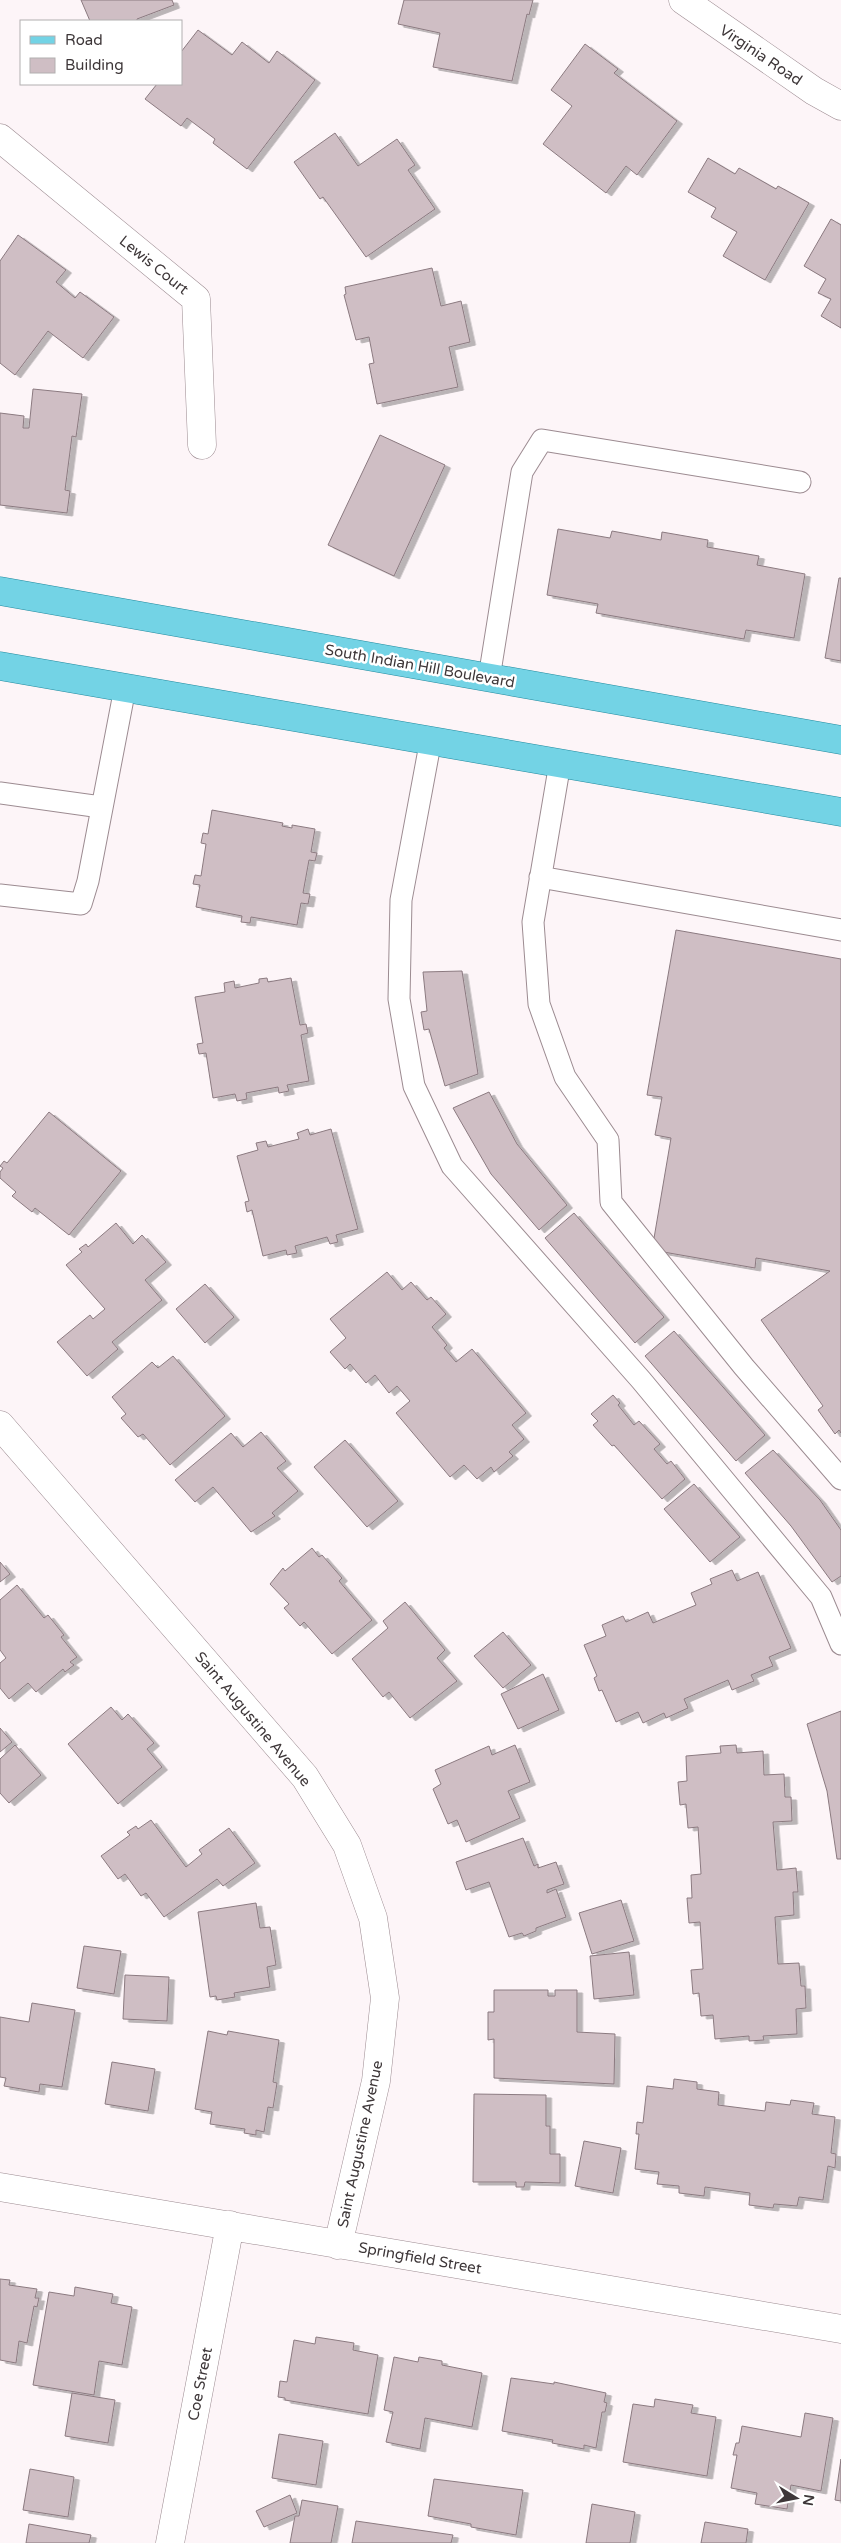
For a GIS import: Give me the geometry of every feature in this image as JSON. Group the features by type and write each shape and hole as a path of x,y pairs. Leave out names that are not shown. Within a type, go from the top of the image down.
{"main road":[{"name":"South Indian Hill Boulevard","path":"0,591 841,740"},
{"path":"0,666 431,739 841,812"}],"street":[{"name":"Virginia Road","path":"693,3 814,91 841,106"},
{"name":"Lewis Court","path":"0,138 196,299 202,445"},
{"name":"Saint Augustine Avenue","path":"0,1424 304,1777 348,1845 373,1918 385,1998 376,2081 338,2244"},
{"name":"Springfield Street","path":"0,2187 841,2329"},
{"name":"Coe Street","path":"170,2543 230,2226"}],"lane":[{"path":"488,678 522,472 542,440 800,482"},
{"path":"0,895 81,904 88,881 125,688"},
{"path":"431,739 401,900 399,999 414,1086 452,1166 641,1380 820,1598 841,1644"},
{"path":"560,763 533,922 539,1004 564,1077 608,1140 611,1202 744,1367 841,1478"},
{"path":"0,793 101,807"},
{"path":"540,877 841,930"}],"building":[{"path":"81,0 172,0 174,5 137,20 90,20"},
{"path":"404,0 533,0 529,15 527,14 512,81 433,67 440,33 398,24"},
{"path":"198,30 232,55 242,42 269,63 277,51 315,80 247,169 213,143 215,139 187,118 181,126 145,99 156,85 182,85 182,51"},
{"path":"585,44 618,69 614,73 677,121 637,175 626,166 606,193 543,144 572,106 551,90"},
{"path":"335,133 358,166 397,139 415,165 408,170 435,209 366,257 323,197 320,199 294,162"},
{"path":"708,158 735,174 739,168 776,189 778,186 809,203 765,280 723,256 737,232 711,217 716,208 688,192"},
{"path":"831,219 841,225 841,328 821,316 831,299 818,293 826,279 804,266"},
{"path":"18,235 66,270 56,282 75,298 80,292 114,317 83,358 48,331 15,375 0,363 0,261"},
{"path":"432,268 441,306 461,301 470,342 449,347 458,387 377,404 369,364 374,363 369,337 356,340 344,295 346,294 345,287"},
{"path":"33,389 82,394 76,437 72,436 65,490 70,491 67,513 0,505 0,413 24,416 23,428 29,428"},
{"path":"380,435 445,465 394,576 328,545"},
{"path":"558,529 610,538 612,531 661,540 662,532 708,540 707,547 759,556 757,565 805,574 794,638 746,630 744,639 596,613 598,604 547,595"},
{"path":"839,578 841,578 841,661 825,658"},
{"path":"212,810 283,823 282,826 292,828 292,825 315,829 311,852 317,853 315,861 309,860 303,893 310,894 308,904 301,903 297,925 251,917 250,923 241,922 242,916 196,907 200,885 193,884 195,875 201,876 206,844 201,843 203,833 208,834"},
{"path":"676,930 841,959 841,1433 839,1430 835,1434 818,1410 823,1406 761,1320 830,1271 756,1258 755,1268 652,1250 671,1138 655,1135 662,1097 647,1095"},
{"path":"462,971 478,1074 445,1086 429,1029 424,1030 421,1012 427,1011 423,972"},
{"path":"267,978 268,982 291,978 300,1025 306,1024 308,1033 301,1035 309,1081 287,1085 289,1091 279,1093 278,1087 246,1093 247,1099 237,1101 235,1094 213,1098 206,1053 199,1054 197,1044 203,1043 195,997 225,992 224,983 234,981 235,988 259,983 259,979"},
{"path":"489,1092 517,1144 567,1205 539,1230 491,1174 453,1108"},
{"path":"49,1112 121,1171 69,1235 35,1208 32,1212 12,1196 16,1192 0,1178 0,1172 3,1168 0,1166 4,1161 7,1163"},
{"path":"308,1129 310,1135 331,1129 358,1229 336,1235 338,1242 330,1244 327,1237 295,1246 297,1253 287,1255 286,1250 263,1256 252,1210 247,1212 245,1202 249,1201 237,1156 258,1150 256,1143 266,1141 268,1147 299,1139 297,1133"},
{"path":"574,1213 664,1317 635,1343 545,1238"},
{"path":"116,1223 133,1244 142,1235 166,1262 145,1280 162,1300 112,1342 118,1349 87,1376 57,1342 90,1315 93,1319 105,1309 66,1265 82,1252 79,1249 86,1244 88,1247"},
{"path":"387,1272 402,1290 411,1282 427,1300 431,1297 446,1314 432,1327 447,1345 444,1348 456,1362 472,1349 526,1413 512,1425 524,1439 509,1452 513,1456 494,1472 491,1467 477,1479 464,1465 450,1477 396,1413 410,1401 397,1386 389,1393 375,1375 366,1383 350,1364 345,1369 330,1352 346,1338 330,1319"},
{"path":"205,1284 234,1317 205,1343 176,1309"},
{"path":"674,1331 765,1435 736,1461 645,1356"},
{"path":"173,1356 225,1416 170,1465 143,1434 138,1437 121,1418 126,1414 112,1397 152,1362 158,1368"},
{"path":"613,1395 620,1403 618,1405 634,1425 639,1421 660,1444 654,1449 667,1464 671,1461 685,1479 662,1499 614,1445 612,1446 593,1425 598,1421 591,1414"},
{"path":"261,1432 286,1461 277,1468 298,1491 272,1513 275,1516 251,1532 213,1487 195,1502 175,1480 231,1433 243,1447"},
{"path":"345,1440 398,1501 367,1527 314,1467"},
{"path":"773,1450 820,1500 841,1530 841,1576 832,1582 791,1526 745,1473"},
{"path":"694,1484 740,1537 710,1562 664,1509"},
{"path":"312,1548 319,1557 322,1555 342,1578 339,1581 372,1620 332,1654 304,1622 300,1626 284,1608 289,1604 270,1584 283,1568 285,1571"},
{"path":"0,1562 10,1574 0,1582"},
{"path":"732,1570 737,1581 758,1572 791,1648 769,1657 773,1666 751,1675 754,1681 732,1690 728,1680 684,1699 688,1708 666,1718 664,1713 643,1723 638,1712 616,1722 602,1690 599,1691 594,1678 597,1676 584,1645 606,1636 602,1625 623,1616 626,1622 648,1612 653,1623 696,1605 691,1593 712,1584 710,1579"},
{"path":"17,1585 44,1618 48,1615 64,1635 61,1637 77,1657 70,1662 74,1665 65,1672 63,1669 36,1692 28,1683 9,1699 0,1688 0,1663 6,1658 0,1650 0,1600"},
{"path":"405,1602 445,1650 437,1658 457,1681 410,1718 389,1692 383,1697 352,1659 388,1628 383,1621"},
{"path":"503,1632 531,1665 503,1688 474,1656"},
{"path":"543,1674 559,1710 518,1729 501,1694"},
{"path":"111,1707 122,1720 128,1714 154,1743 147,1749 162,1767 118,1804 68,1744"},
{"path":"841,1711 841,1859 837,1859 827,1791 807,1724"},
{"path":"0,1728 12,1742 0,1752"},
{"path":"15,1745 41,1775 9,1803 0,1793 0,1759"},
{"path":"515,1745 530,1782 508,1791 520,1818 466,1842 457,1820 448,1824 433,1789 441,1784 435,1770 489,1746 492,1755"},
{"path":"736,1745 737,1753 763,1751 764,1775 784,1774 785,1797 791,1797 792,1821 773,1822 777,1870 796,1868 798,1892 793,1892 794,1915 775,1917 778,1964 799,1963 801,1986 805,1986 806,2008 796,2009 797,2034 763,2036 764,2040 749,2041 749,2036 715,2039 713,2015 701,2016 699,1993 693,1994 691,1970 703,1969 700,1922 689,1923 687,1898 692,1898 691,1875 701,1874 698,1827 688,1828 686,1804 680,1805 678,1782 687,1781 686,1756 721,1753 720,1746"},
{"path":"151,1820 186,1867 202,1854 199,1850 229,1828 255,1863 223,1886 217,1879 164,1917 146,1893 141,1896 125,1874 118,1879 101,1856 130,1835 127,1832 136,1826 138,1829"},
{"path":"523,1838 534,1866 538,1864 538,1868 556,1862 564,1884 547,1890 547,1893 556,1889 566,1917 536,1928 536,1931 524,1936 522,1933 509,1937 489,1882 466,1890 456,1862"},
{"path":"621,1900 634,1941 592,1954 579,1913"},
{"path":"256,1903 260,1928 270,1927 276,1965 267,1967 270,1987 234,1993 235,1997 217,2000 216,1996 210,1997 198,1912"},
{"path":"84,1946 121,1951 114,1994 77,1988"},
{"path":"629,1952 634,1995 594,1999 590,1956"},
{"path":"125,1975 169,1977 167,2021 123,2019"},
{"path":"494,1990 548,1990 548,1996 555,1996 555,1990 577,1990 577,2032 615,2034 614,2084 494,2078 494,2039 488,2040 488,2012 494,2012"},
{"path":"32,2003 75,2010 62,2087 40,2084 39,2092 4,2086 6,2078 0,2077 0,2017 29,2022"},
{"path":"208,2031 227,2035 228,2031 279,2040 273,2082 277,2083 273,2108 268,2107 264,2132 256,2130 256,2135 244,2133 245,2129 210,2124 212,2112 195,2109"},
{"path":"112,2062 155,2069 148,2111 105,2104"},
{"path":"674,2079 697,2082 697,2089 719,2092 718,2105 765,2111 766,2102 790,2105 791,2100 814,2103 812,2114 835,2117 831,2153 836,2154 835,2168 828,2166 823,2200 799,2197 797,2206 774,2204 773,2208 749,2205 750,2193 705,2187 704,2196 679,2193 679,2186 657,2184 659,2172 635,2169 639,2134 636,2134 637,2122 643,2123 647,2086 673,2089"},
{"path":"474,2094 546,2095 546,2126 550,2126 550,2154 560,2154 560,2183 525,2182 524,2187 516,2187 516,2182 473,2182"},
{"path":"584,2141 621,2148 613,2193 575,2186"},
{"path":"0,2279 10,2280 9,2285 37,2289 35,2298 39,2298 37,2307 34,2306 27,2343 19,2341 16,2363 0,2360"},
{"path":"75,2287 113,2294 111,2303 132,2307 122,2365 99,2361 94,2395 33,2385 49,2292 74,2296"},
{"path":"316,2337 354,2343 353,2350 378,2355 368,2414 285,2400 285,2398 278,2397 280,2381 287,2382 294,2340 315,2344"},
{"path":"394,2357 418,2362 419,2357 442,2361 442,2365 482,2373 472,2427 425,2418 420,2449 386,2442 393,2412 384,2410"},
{"path":"511,2378 554,2384 554,2382 606,2393 604,2402 607,2403 605,2412 602,2412 596,2448 584,2445 584,2449 552,2443 553,2440 502,2431"},
{"path":"72,2393 115,2400 108,2443 65,2436"},
{"path":"655,2399 693,2405 691,2413 716,2417 707,2476 623,2462 633,2404 654,2407"},
{"path":"805,2413 833,2418 821,2491 791,2485 787,2509 755,2504 757,2493 731,2488 737,2455 733,2455 736,2443 739,2443 742,2426 801,2437"},
{"path":"279,2434 323,2441 316,2485 272,2478"},
{"path":"841,2459 841,2501 835,2500"},
{"path":"30,2469 74,2477 68,2517 23,2510"},
{"path":"434,2479 523,2490 516,2535 471,2527 471,2524 428,2516"},
{"path":"290,2495 297,2513 264,2527 256,2511"},
{"path":"302,2500 338,2506 331,2543 290,2543 295,2516 299,2516"},
{"path":"592,2504 635,2512 630,2543 586,2543"},
{"path":"356,2521 453,2535 451,2543 352,2543"},
{"path":"705,2522 748,2529 746,2543 701,2543"},
{"path":"29,2524 91,2535 89,2543 26,2543"}]}
